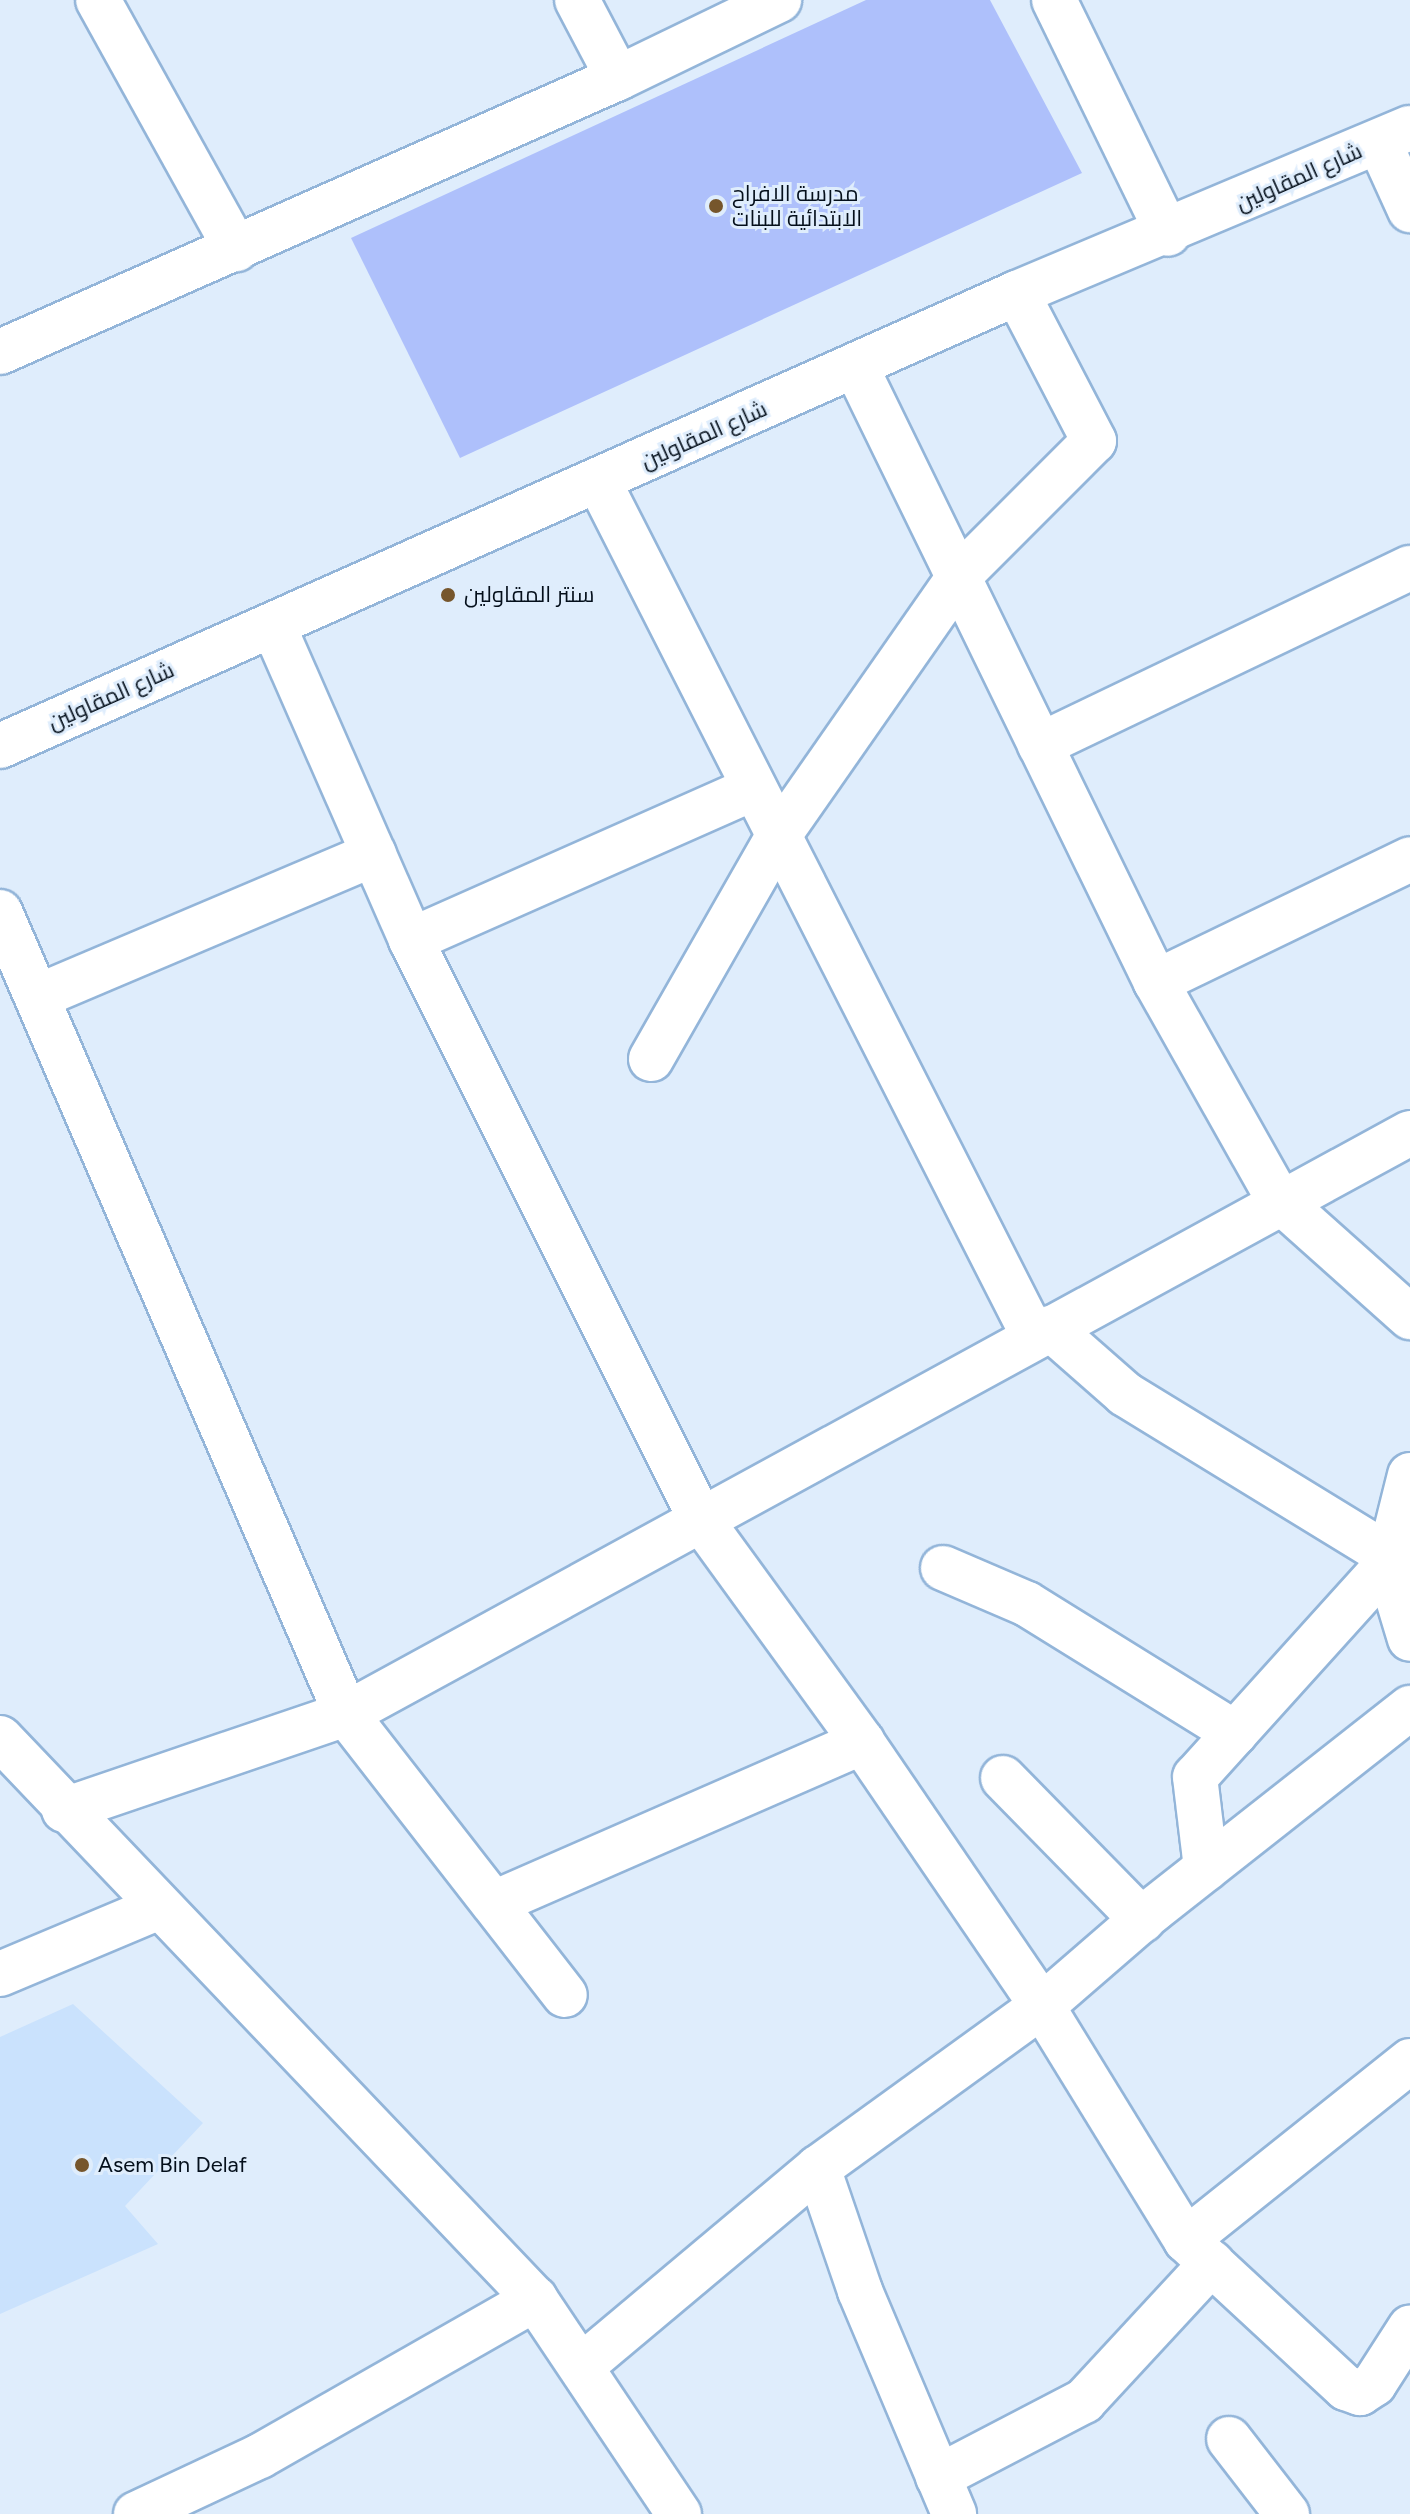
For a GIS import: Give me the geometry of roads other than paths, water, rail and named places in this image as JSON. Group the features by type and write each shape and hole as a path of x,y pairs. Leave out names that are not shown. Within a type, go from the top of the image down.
{"street":[{"path":"98,0 236,249"},
{"path":"577,0 618,78"},
{"path":"0,352 618,78 779,0"},
{"path":"1054,0 1168,234"},
{"path":"1394,135 1410,210"},
{"name":"شارع المقاولين","path":"0,746 599,482 1017,293 1168,234 1394,135"},
{"path":"651,1059 779,835 961,574 1094,441 1017,293"},
{"path":"856,367 961,574 1040,745 1156,982 1279,1200 1410,1317"},
{"path":"599,482 754,788 1042,1332 1125,1394 1393,1558"},
{"path":"1040,745 1410,568"},
{"path":"273,625 411,940 701,1520 862,1742 1042,2006 1199,2252 1346,2388 1360,2393 1374,2384 1410,2328"},
{"path":"411,940 754,788"},
{"path":"37,997 374,854"},
{"path":"1156,982 1410,859"},
{"path":"0,912 346,1714 565,1995"},
{"path":"64,1810 346,1714 1279,1200 1410,1133"},
{"path":"1410,1475 1393,1558 1394,1586 1410,1639"},
{"path":"1206,1868 1195,1777 1393,1558"},
{"path":"943,1568 1027,1604 1235,1733"},
{"path":"583,2365 818,2168 1042,2006 1206,1868 1410,1708"},
{"path":"0,1738 64,1810 535,2299 583,2365 668,2510"},
{"path":"494,1903 862,1742"},
{"path":"1003,1778 1142,1920"},
{"path":"0,1974 159,1907"},
{"path":"818,2168 860,2291 946,2495 1084,2401 1199,2252 1410,2061"},
{"path":"136,2514 260,2456 535,2299"},
{"path":"1229,2439 1287,2514"}],"place":[{"name":"مدرسة اﻻفراح اﻻبتدائية للبنات","path":"716,206"},
{"name":"سنتر المقاولين","path":"448,595"},
{"name":"Asem Bin Delaf","path":"82,2165"}]}
